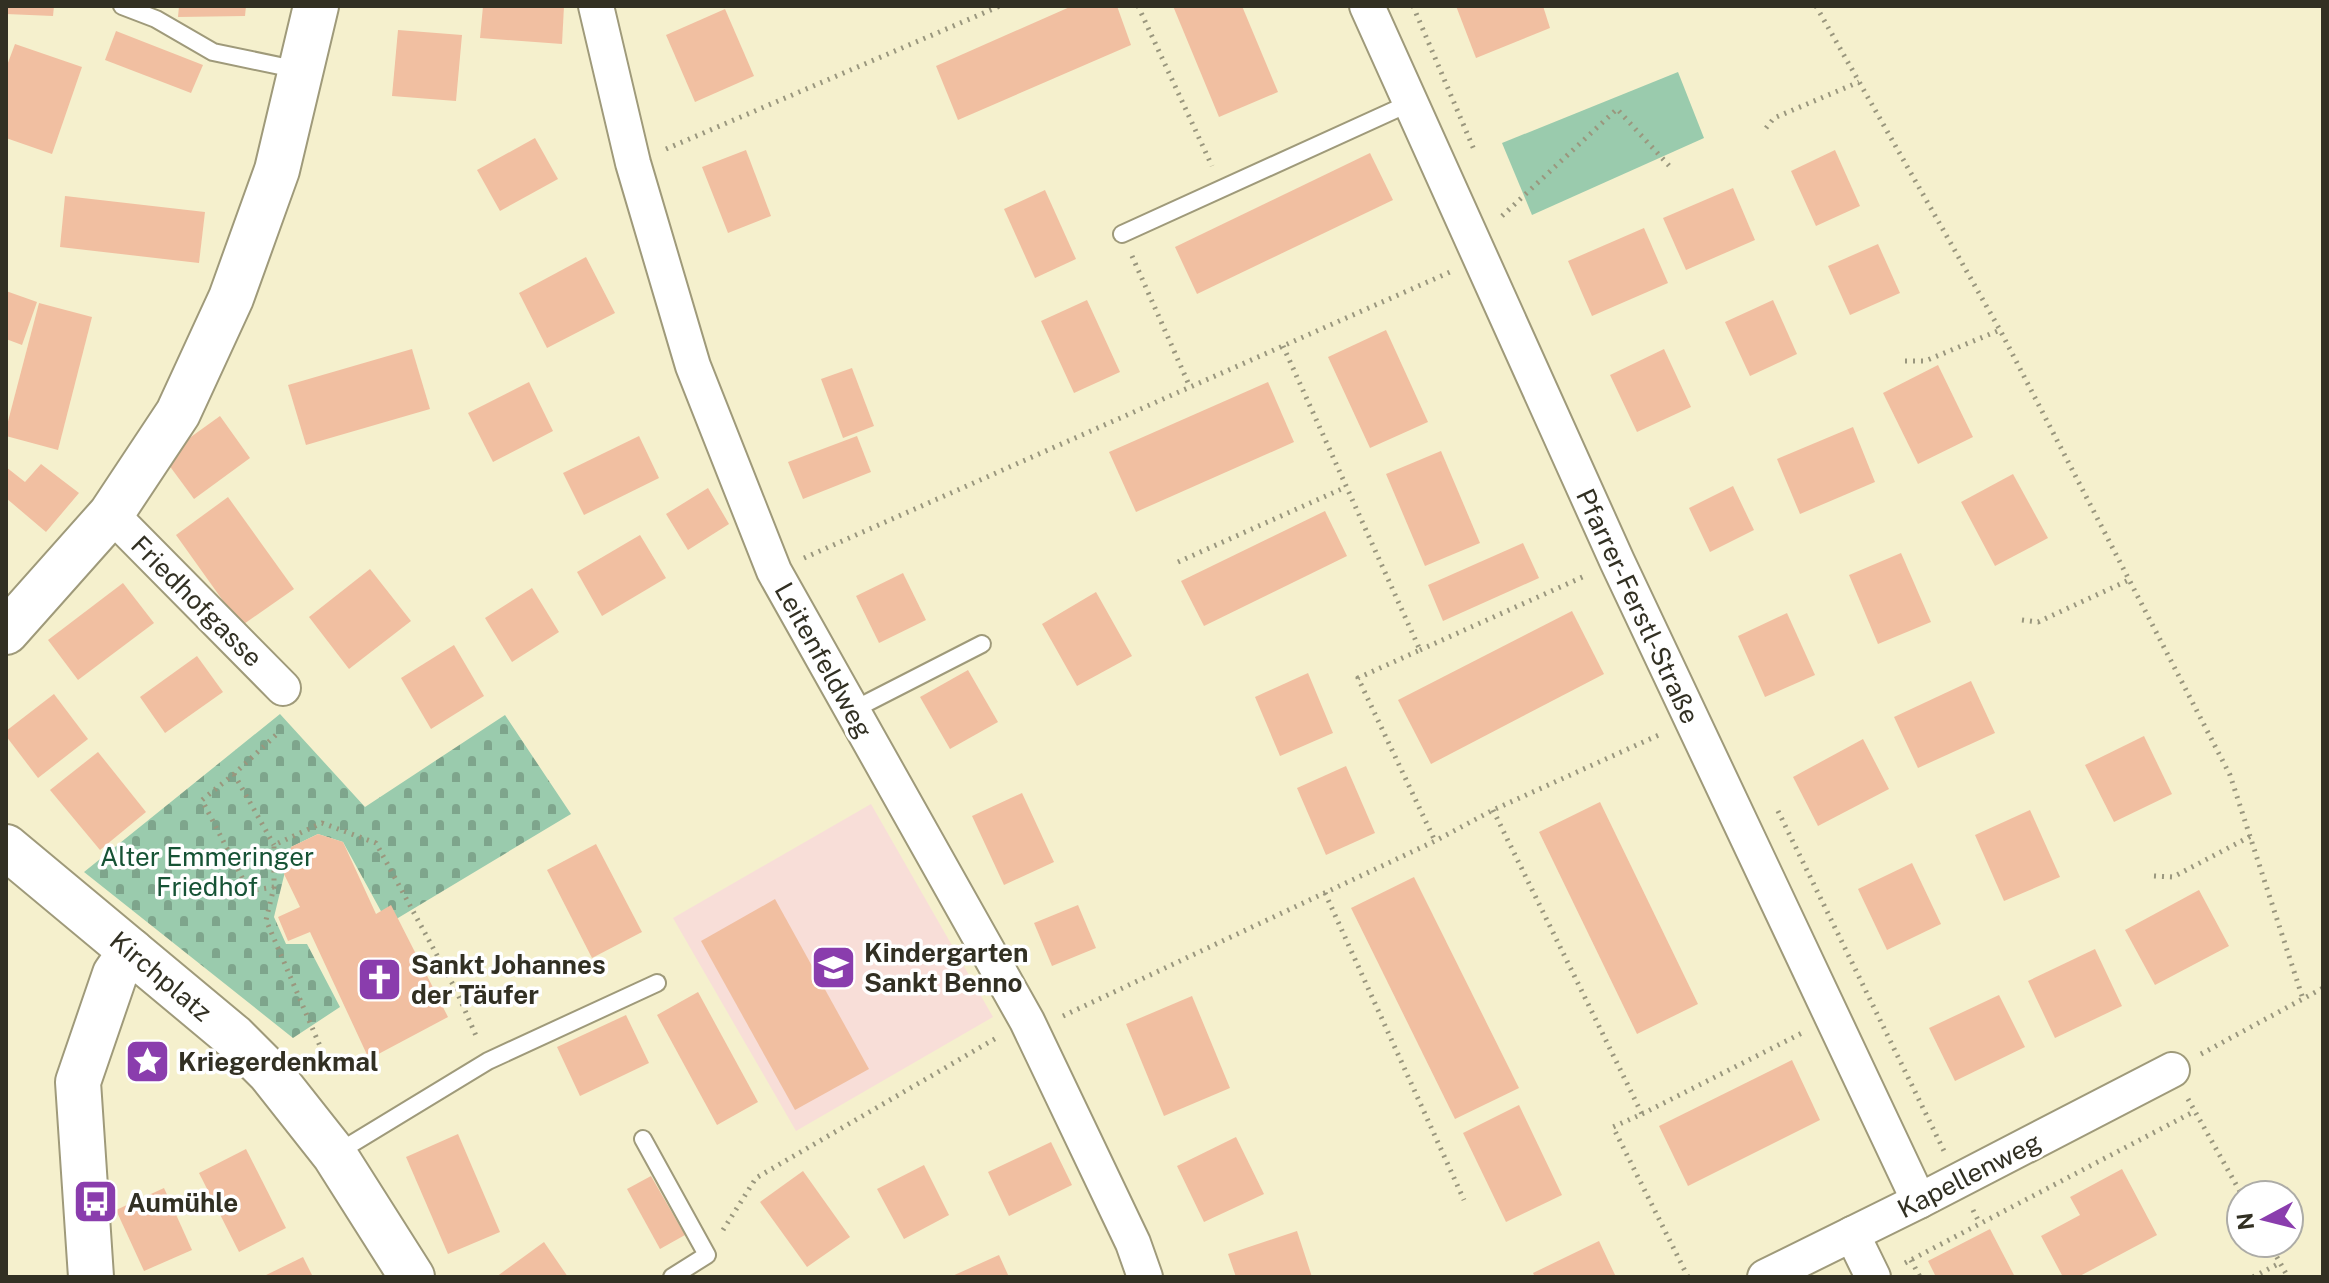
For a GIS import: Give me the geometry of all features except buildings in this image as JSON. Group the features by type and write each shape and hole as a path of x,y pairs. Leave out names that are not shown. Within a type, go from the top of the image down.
{"street":[{"path":"20,617 111,514 178,413 231,298 277,170 316,6"},
{"name":"Leitenfeldweg","path":"596,6 633,163 693,366 774,571 1027,1021 1133,1243 1145,1277"},
{"name":"Pfarrer-Ferstl-Straße","path":"1367,6 1617,561 1919,1201"},
{"name":"Friedhofgasse","path":"111,514 283,688"},
{"name":"Kirchplatz","path":"6,847 234,1037 275,1079 334,1154 412,1277"},
{"path":"91,1277 78,1082 115,974 131,951"},
{"name":"Kapellenweg","path":"1765,1277 2172,1070"},
{"path":"1852,1234 1886,1271"}],"lane":[{"path":"122,6 156,19 213,52 300,71"},
{"path":"1122,234 1410,103"},
{"path":"853,710 982,644"},
{"path":"334,1154 488,1061 657,983"},
{"path":"643,1139 707,1255 672,1277"}],"path":[{"path":"633,163 1000,6"},
{"path":"1138,6 1222,188"},
{"path":"1413,6 1478,160"},
{"path":"1816,6 2000,330 2230,775 2303,999"},
{"path":"1766,128 1774,118 1859,82"},
{"path":"1502,216 1617,109 1673,170"},
{"path":"1496,202 1507,230"},
{"path":"1122,234 1190,387"},
{"path":"774,571 1480,258"},
{"path":"1905,361 1925,361 2000,330"},
{"path":"1283,346 1420,650"},
{"path":"1178,562 1346,487"},
{"path":"1435,841 1358,678 1617,561"},
{"path":"2022,620 2038,622 2129,580"},
{"path":"707,1255 756,1178 1027,1021 1056,1019 1435,841 1493,810 1691,720"},
{"path":"274,887 249,891 202,800 277,734"},
{"path":"234,774 274,845 274,887 266,920 323,1053 275,1079"},
{"path":"1493,810 1642,1114"},
{"path":"1778,811 1980,1224"},
{"path":"274,845 322,823 376,843 457,992 488,1061"},
{"path":"2154,876 2173,877 2251,836"},
{"path":"1325,893 1464,1200"},
{"path":"2233,1179 2172,1070 2323,988"},
{"path":"1688,1277 1613,1127 1832,1018"},
{"path":"1886,1271 2195,1111"},
{"path":"2278,1259 2288,1277"},
{"path":"1911,1260 1920,1277"},
{"path":"2253,1277 2280,1263"}],"shaded area":[{"name":"Kindergarten Sankt Benno","path":"871,804 993,1017 796,1131 673,918"}],"green space":[{"path":"1678,72 1704,138 1532,215 1502,143"},
{"name":"Alter Emmeringer Friedhof","path":"280,714 365,807 505,715 571,814 388,924 343,842 318,834 291,847 274,917 286,944 307,944 340,1007 293,1038 84,872"}],"place":[{"name":"Kindergarten Sankt Benno","path":"833,967"},
{"name":"Sankt Johannes der Täufer","path":"380,979"},
{"name":"Kriegerdenkmal","path":"147,1061"},
{"name":"Aumühle","path":"96,1202"}]}
